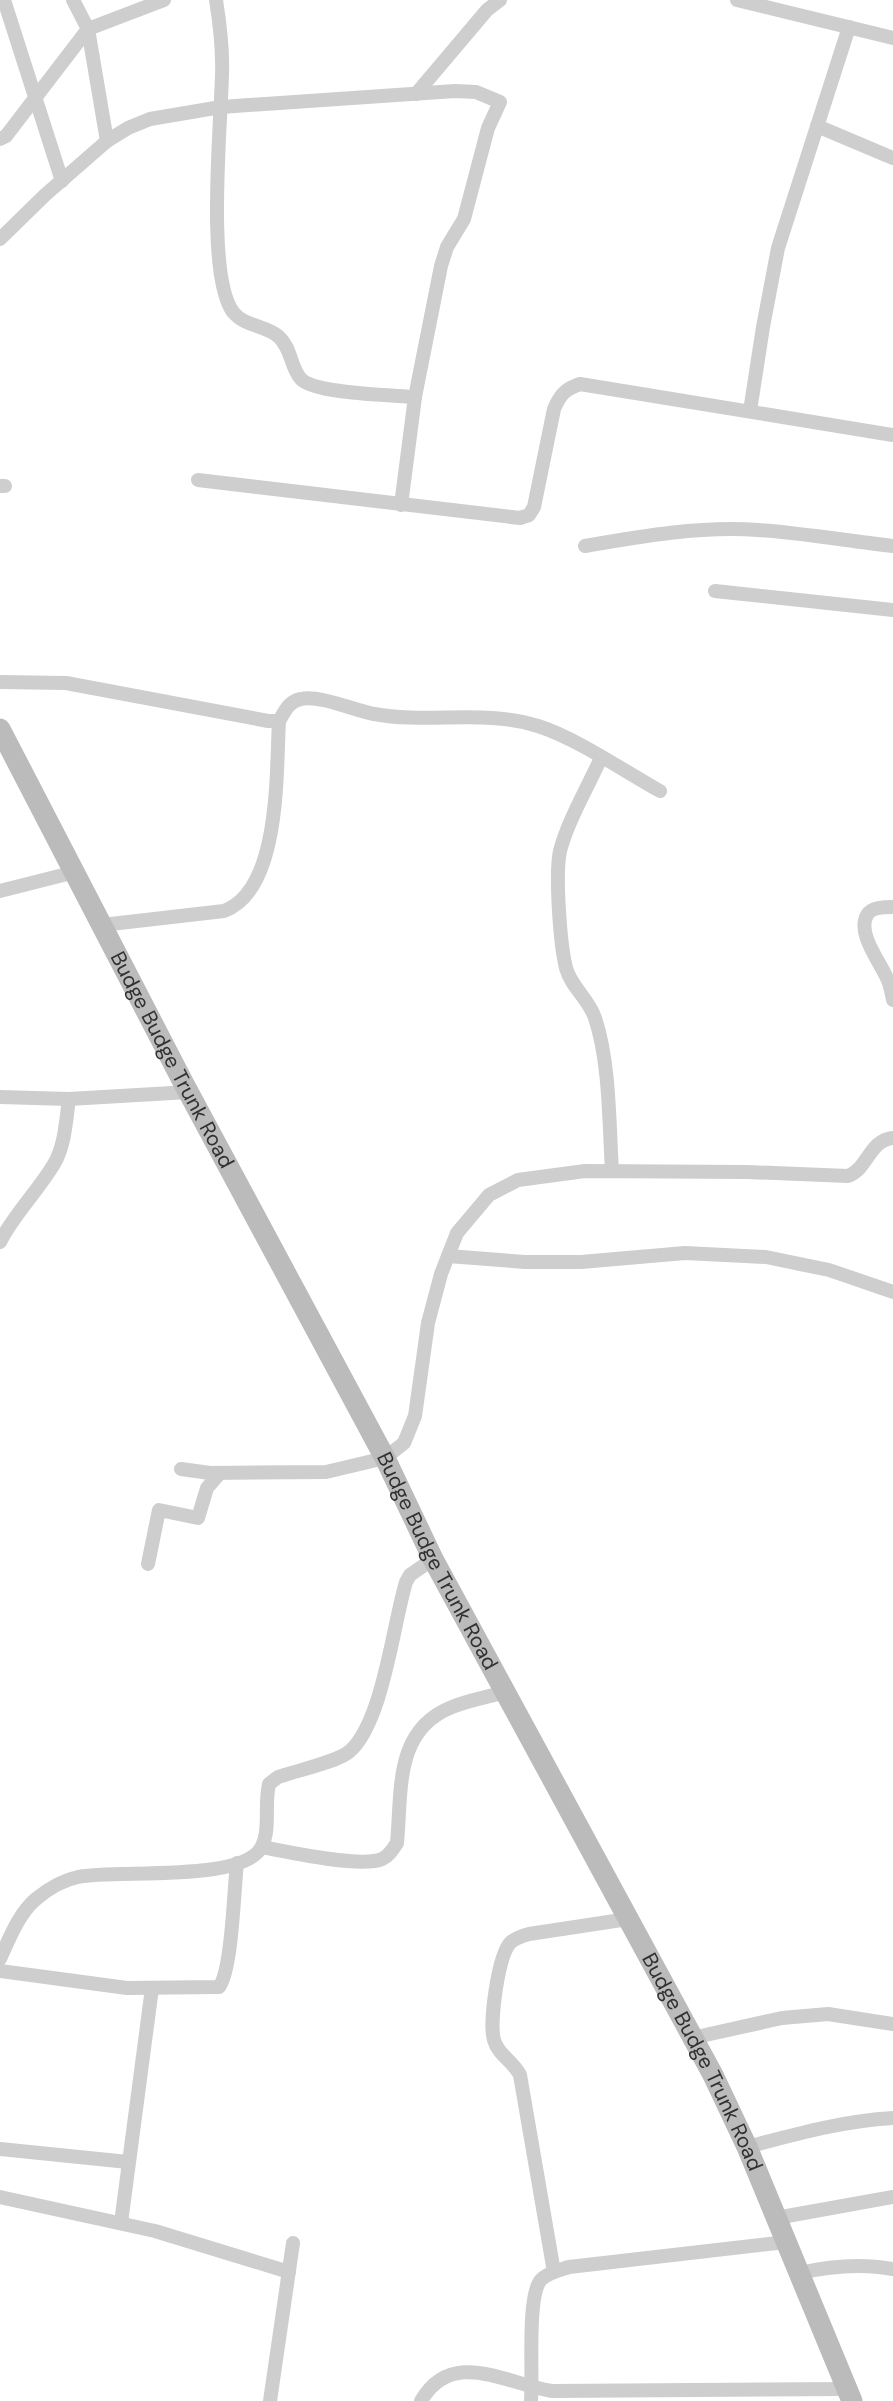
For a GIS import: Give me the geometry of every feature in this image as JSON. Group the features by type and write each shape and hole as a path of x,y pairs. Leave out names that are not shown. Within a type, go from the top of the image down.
{"main road":[{"name":"Budge Budge Trunk Road","path":"0,729 188,1092 385,1458 433,1559 713,2075 747,2147 850,2395"}],"street":[{"path":"4,0 62,181"},
{"path":"73,0 88,29 107,141"},
{"path":"0,139 6,135 88,29 164,0"},
{"path":"216,0 222,36 218,253 222,286 233,312 247,323 277,335 288,346 299,377 308,385 323,389 415,397"},
{"path":"416,94 487,10 500,0"},
{"path":"737,0 893,38"},
{"path":"750,411 762,327 778,248 849,27"},
{"path":"0,239 107,141 150,119 221,107 455,91 476,92 500,102 488,128 464,219 447,247 441,266 415,397 401,505"},
{"path":"817,126 893,158"},
{"path":"198,481 520,518 529,515 534,506 554,409 559,397 568,388 580,384 893,435"},
{"path":"585,546 652,534 758,530 893,547"},
{"path":"715,591 893,610"},
{"path":"0,682 66,683 236,716 279,721"},
{"path":"102,925 224,911 235,907 247,895 267,851 271,833 279,721 288,706 298,699 311,698 372,714 397,717 520,721 555,733 660,791"},
{"path":"601,758 561,849 558,866 566,970 595,1016 599,1032 606,1080 612,1171"},
{"path":"0,891 75,872"},
{"path":"893,907 872,910 867,915 865,926 868,943 888,982 893,1000"},
{"path":"0,1097 69,1099 188,1092"},
{"path":"0,1242 15,1216 55,1162 64,1135 69,1099"},
{"path":"181,1469 220,1473 326,1472 385,1458 404,1443 415,1416 428,1323 447,1256 457,1233 489,1195 519,1180 586,1171 848,1176 858,1172 879,1142 893,1138"},
{"path":"447,1256 525,1262 581,1262 685,1253 766,1257 829,1270 893,1292"},
{"path":"148,1564 159,1510 198,1518 207,1488 220,1473"},
{"path":"0,1959 12,1931 33,1900 55,1885 78,1877 193,1872 237,1863 253,1856 262,1847 269,1784 278,1777 349,1752 363,1734 377,1701 406,1582 410,1575 433,1559"},
{"path":"262,1847 362,1862 382,1859 390,1854 397,1843 404,1764 409,1744 419,1729 433,1717 452,1707 505,1692"},
{"path":"0,1971 107,1986 219,1987 224,1981 237,1863"},
{"path":"554,2272 520,2075 514,2064 502,2055 493,2039 498,1974 502,1957 508,1945 516,1938 628,1919"},
{"path":"121,2223 152,1988"},
{"path":"692,2038 782,2018 828,2014 893,2024"},
{"path":"747,2147 827,2126 893,2118"},
{"path":"0,2149 128,2162"},
{"path":"0,2197 155,2231 289,2272"},
{"path":"776,2218 893,2197"},
{"path":"532,2394 536,2292 541,2280 554,2272 569,2267 786,2242"},
{"path":"270,2401 293,2243"},
{"path":"799,2273 844,2265 893,2269"},
{"path":"421,2401 439,2378 449,2375 488,2374 532,2394 552,2391 850,2395"}]}
